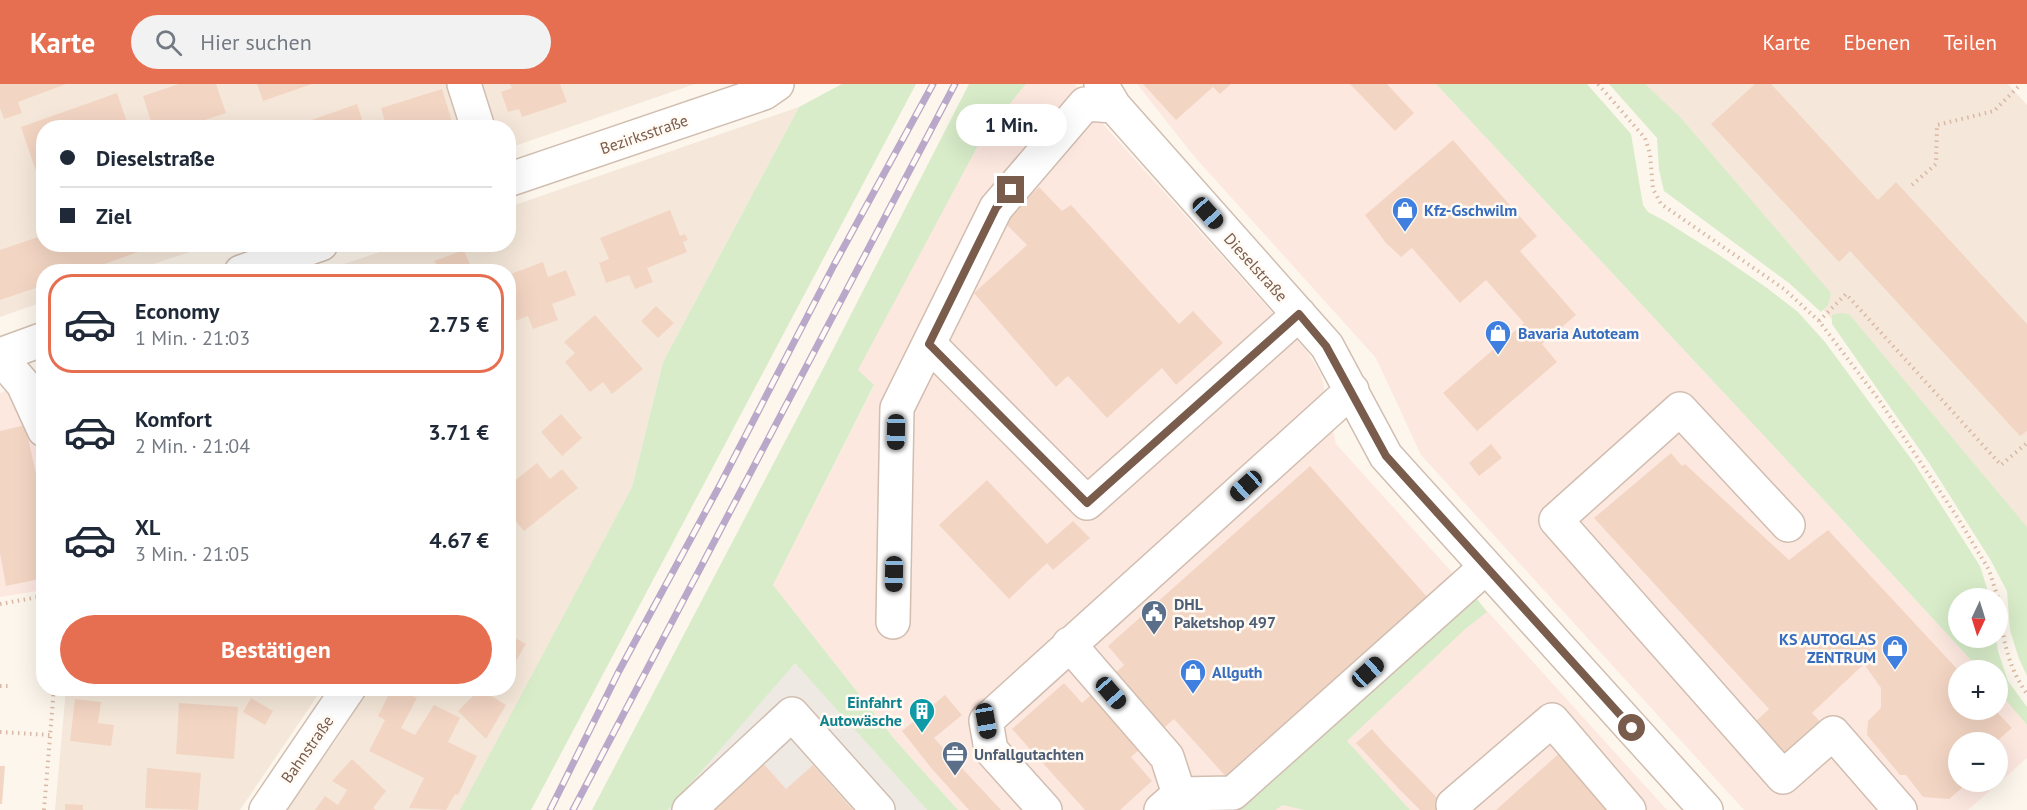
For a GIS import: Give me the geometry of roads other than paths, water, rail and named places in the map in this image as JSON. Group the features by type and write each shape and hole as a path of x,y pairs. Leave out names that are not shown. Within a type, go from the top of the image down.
{"street":[{"path":"464,84 475,120"},
{"name":"Bezirksstraße","path":"516,177 764,93 777,84"},
{"path":"893,622 897,408 996,208 1085,104 1107,95"},
{"name":"Dieselstraße","path":"1107,95 1326,346 1386,456 1706,810"},
{"path":"264,264 298,252"},
{"path":"929,344 1087,503 1299,314"},
{"path":"36,342 0,356 23,384 36,412"},
{"path":"1045,810 991,750 986,721 1352,390"},
{"path":"1788,525 1680,409 1556,520 1783,777 1833,733 1900,810"},
{"path":"1069,644 1167,757 1170,802 1233,793 1486,567"},
{"name":"Bahnstraße","path":"266,810 344,696"},
{"path":"689,810 792,714 878,810"},
{"path":"1453,805 1552,720 1629,810"}],"railway":[{"path":"550,810 619,671 720,485 834,265 933,84"},
{"path":"573,810 955,84"}],"place":[{"name":"Kfz-Gschwilm","path":"1405,233"},
{"name":"Bavaria Autoteam","path":"1498,356"},
{"name":"DHL Paketshop 497","path":"1154,636"},
{"name":"KS AUTOGLAS ZENTRUM","path":"1895,671"},
{"name":"Allguth","path":"1193,695"},
{"name":"Einfahrt Autowäsche","path":"922,734"},
{"name":"Unfallgutachten","path":"955,777"}]}
